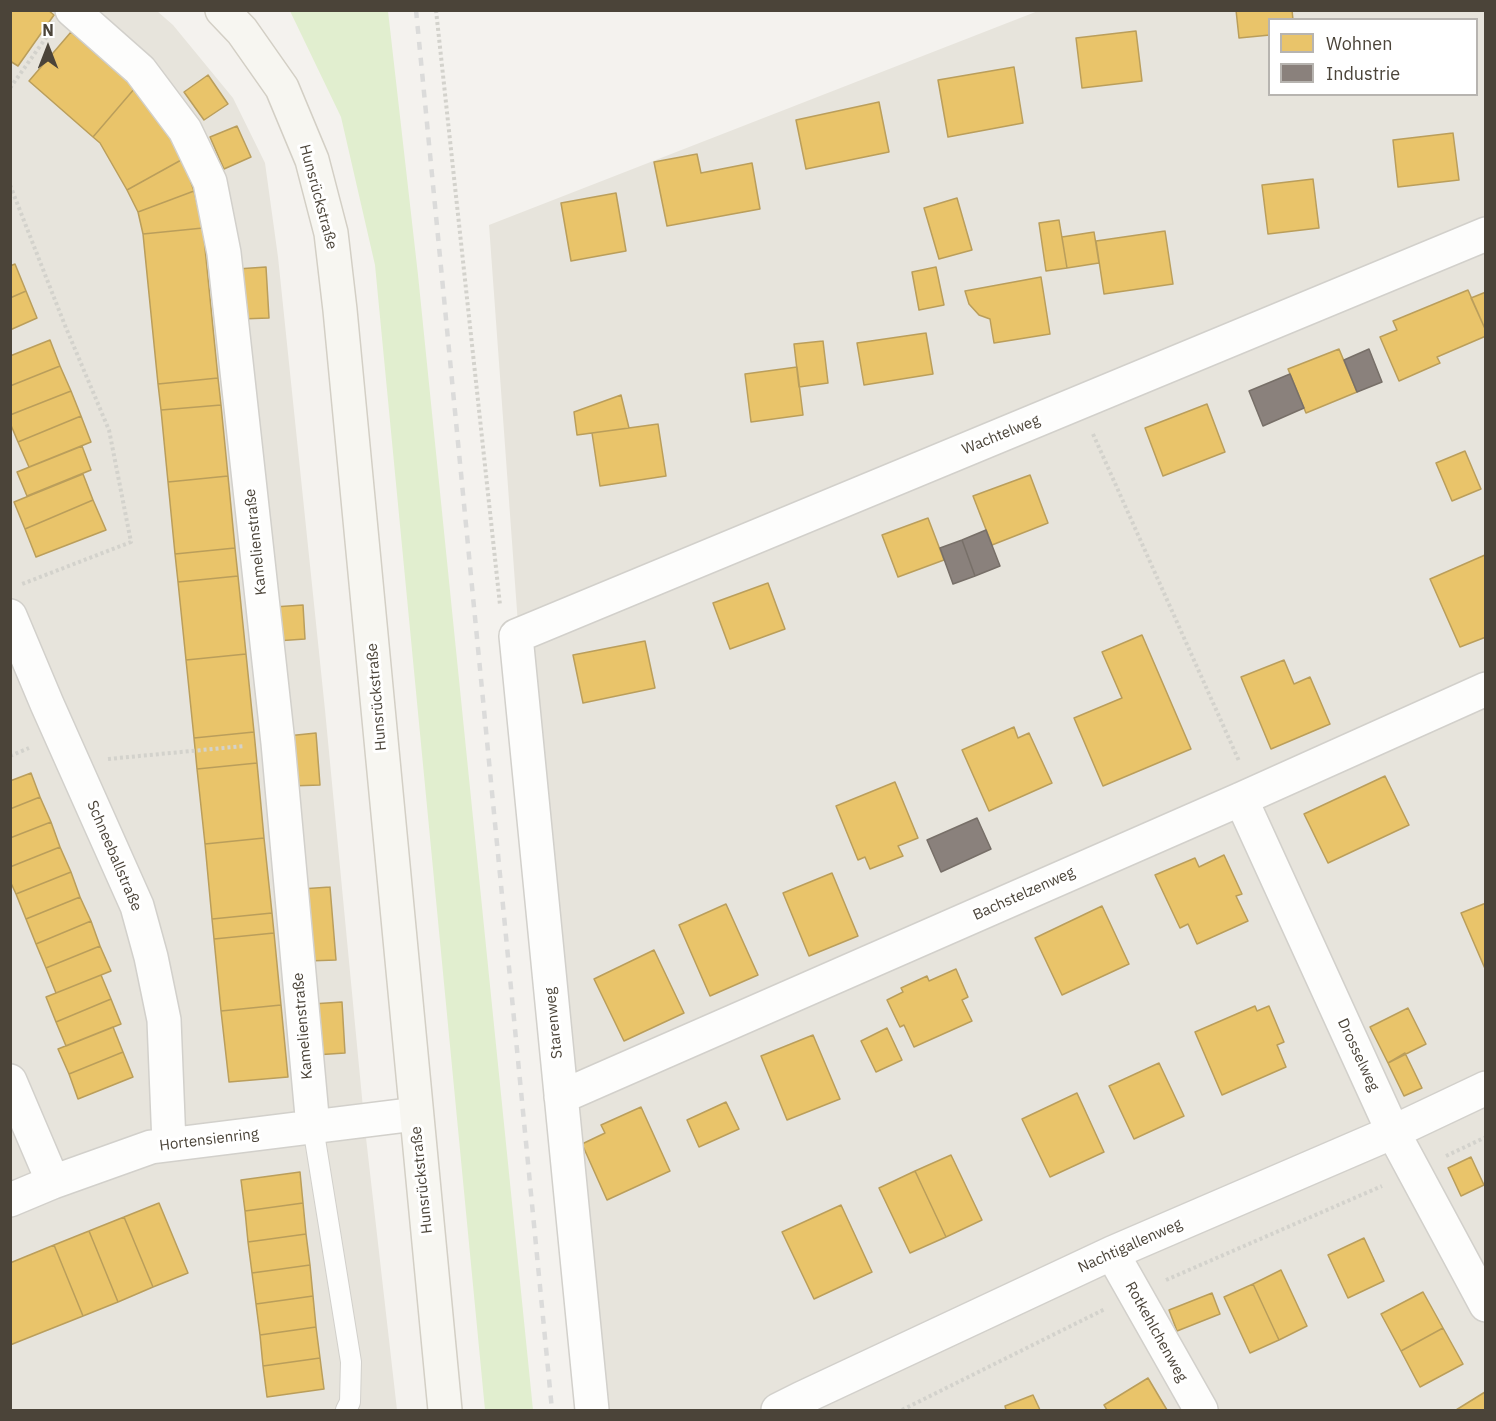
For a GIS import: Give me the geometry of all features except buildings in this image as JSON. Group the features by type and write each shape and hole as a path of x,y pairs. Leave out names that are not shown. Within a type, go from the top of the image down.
{"main road":[{"name":"Hunsrückstraße","path":"222,10 242,31 282,88 312,160 331,233 342,322 445,1410"}],"street":[{"name":"Kamelienstraße","path":"62,20 140,70 185,130 210,182 224,253 278,742 313,1126"},
{"name":"Wachtelweg","path":"516,636 1485,234"},
{"name":"Schneeballstraße","path":"10,616 137,906 151,957 164,1020 169,1144"},
{"name":"Starenweg","path":"516,636 592,1410"},
{"name":"Bachstelzenweg","path":"561,1097 1485,689"},
{"name":"Drosselweg","path":"1247,796 1393,1132 1485,1305"},
{"path":"10,1081 53,1182"},
{"name":"Nachtigallenweg","path":"796,1407 1112,1253 1393,1132 1485,1088"},
{"name":"Hortensienring","path":"10,1200 151,1147 416,1114"},
{"name":"Rotkehlchenweg","path":"1112,1253 1201,1410"}],"lane":[{"path":"313,1126 351,1362 350,1402 346,1410"}],"path":[{"path":"436,10 502,622 516,636"},
{"path":"10,88 62,20"},
{"path":"10,184 109,430 131,542 21,584"},
{"path":"1080,403 1239,760 1247,796"},
{"path":"73,763 278,742"},
{"path":"902,1410 1135,1294 1413,1172 1485,1137"}],"shaded area":[{"path":"10,11 157,11 173,25 233,98 265,163 278,257 365,1129 397,1410 11,1410"},
{"path":"1038,11 1485,11 1485,1410 575,1410 489,225"}],"green space":[{"path":"290,11 388,11 418,275 533,1410 485,1410 375,265 341,117"}],"railway":[{"path":"416,10 552,1410"}]}
